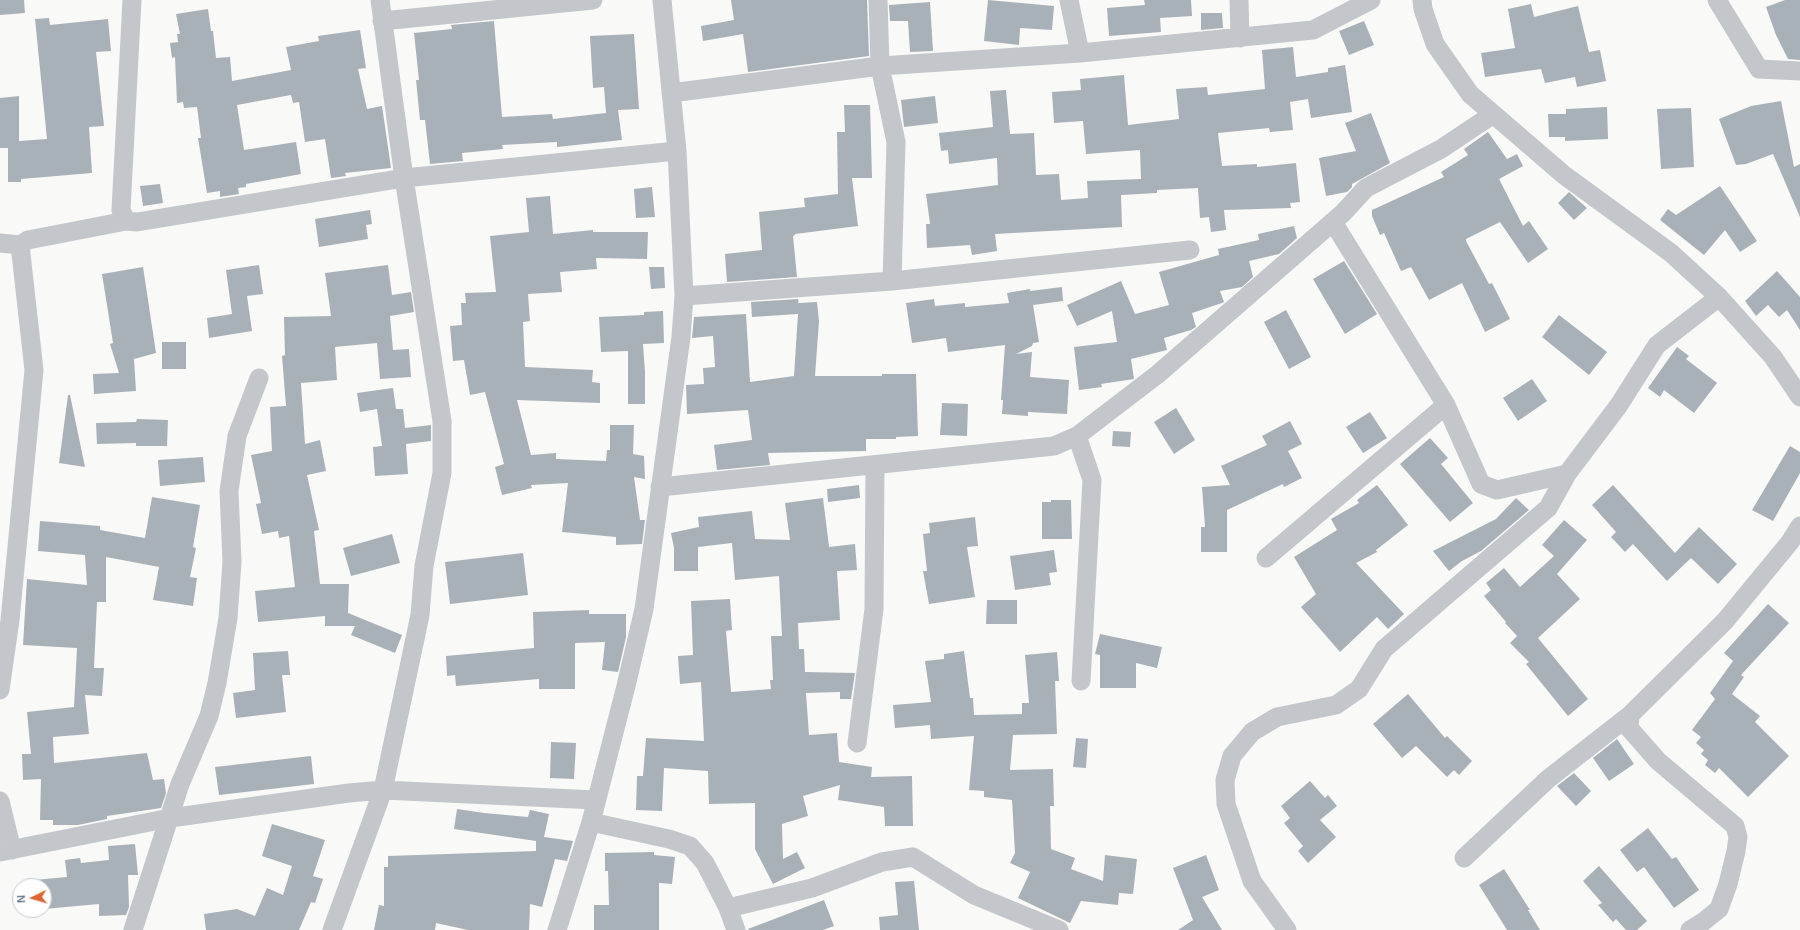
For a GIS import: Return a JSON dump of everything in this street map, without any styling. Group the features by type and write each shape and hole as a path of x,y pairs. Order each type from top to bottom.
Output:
{"street":[{"path":"126,222 121,210 132,0"},
{"path":"332,930 383,790 420,616 424,566 442,473 442,421 404,178 380,0"},
{"path":"382,21 593,0"},
{"path":"557,930 591,822 644,609 681,337 684,296 677,151 662,0"},
{"path":"878,0 880,66 896,142 892,281"},
{"path":"1069,0 1080,53"},
{"path":"1238,0 1240,38"},
{"path":"671,93 880,66 1080,53 1313,30 1371,0"},
{"path":"1422,0 1423,9 1435,44 1470,94 1492,115 1564,175 1672,253 1719,297 1773,357 1800,397"},
{"path":"1717,0 1759,69 1800,71"},
{"path":"660,487 1054,446 1077,436 1158,374 1333,222 1366,188 1441,149 1492,115"},
{"path":"0,243 20,246 28,240 126,222 137,222 404,178 677,151"},
{"path":"1333,222 1446,405 1481,484 1497,490 1567,474"},
{"path":"0,690 10,620 34,370 20,246"},
{"path":"684,296 892,281 1190,250"},
{"path":"1287,930 1252,880 1226,804 1225,780 1232,756 1252,732 1276,717 1336,705 1359,689 1384,649 1548,508 1567,474 1619,404 1657,345 1719,297"},
{"path":"133,930 180,784 209,716 217,684 228,618 232,562 229,491 237,436 259,378"},
{"path":"1266,558 1446,405"},
{"path":"1077,436 1092,480 1080,681"},
{"path":"857,743 874,609 875,465"},
{"path":"1464,858 1548,779 1630,715 1725,621 1790,542 1800,526"},
{"path":"1630,715 1629,728 1658,761 1735,826 1738,837 1736,851 1728,884 1719,909 1690,930"},
{"path":"0,801 6,851 170,818 301,799 383,790 596,800"},
{"path":"591,822 669,839 690,846 705,863 728,908 736,930"},
{"path":"728,908 812,888 882,862 913,857 974,895 1059,930"}],"building":[{"path":"0,0 24,0 25,13 0,15"},
{"path":"731,0 867,0 869,56 748,72 743,34 703,41 701,26 734,20"},
{"path":"988,0 1054,6 1052,30 1020,28 1019,45 984,41"},
{"path":"1144,0 1191,0 1192,16 1160,18 1161,32 1109,36 1107,8 1145,5"},
{"path":"1785,0 1800,0 1800,60 1788,59 1776,35 1766,7"},
{"path":"930,2 933,51 910,52 908,21 890,21 889,5"},
{"path":"1531,4 1534,17 1578,6 1589,52 1600,50 1606,81 1577,87 1575,77 1545,83 1541,69 1485,77 1481,53 1515,48 1508,9"},
{"path":"208,9 211,31 213,31 216,58 230,57 232,81 291,70 286,47 319,41 318,36 360,30 366,68 358,69 367,109 382,106 391,168 345,173 346,176 331,178 325,139 305,142 299,102 293,103 291,95 237,105 244,150 296,142 301,174 246,184 246,187 238,188 239,194 220,197 220,191 207,193 198,138 201,138 197,107 184,108 183,102 177,103 175,57 172,58 170,43 178,42 177,34 180,34 176,14"},
{"path":"1201,13 1222,13 1223,28 1201,30"},
{"path":"49,18 50,25 108,19 111,51 96,52 104,126 89,127 92,173 21,179 21,182 8,182 8,148 0,148 0,98 19,96 19,141 47,139 35,19"},
{"path":"494,21 502,117 552,114 553,119 606,113 604,87 593,88 590,36 634,34 639,109 618,110 622,140 557,147 557,142 502,145 503,149 462,153 463,161 430,164 425,120 420,120 416,80 419,80 414,33 452,29 451,25"},
{"path":"1364,21 1374,45 1349,55 1339,31"},
{"path":"1293,47 1296,77 1328,72 1328,68 1345,65 1352,112 1311,118 1308,99 1290,102 1293,130 1270,132 1269,128 1218,133 1222,166 1257,164 1257,167 1296,163 1300,202 1290,203 1291,208 1224,210 1226,230 1211,232 1209,217 1200,218 1198,188 1157,190 1157,193 1121,195 1122,227 995,234 997,251 972,255 970,245 927,248 926,224 930,224 926,194 998,185 997,158 949,164 948,150 941,151 939,133 993,127 990,91 1006,90 1010,134 1034,133 1036,175 1059,174 1061,200 1088,198 1087,181 1141,179 1140,150 1086,154 1083,121 1054,123 1052,92 1081,90 1080,79 1124,75 1128,125 1179,119 1176,89 1207,87 1208,95 1265,89 1262,50"},
{"path":"935,96 938,123 904,127 901,100"},
{"path":"1781,101 1794,167 1800,164 1800,217 1773,154 1746,164 1736,165 1719,119 1751,106"},
{"path":"844,105 870,105 872,178 852,178 858,226 795,234 793,236 797,277 727,282 725,254 762,250 759,212 805,207 804,198 838,194 837,132 845,132"},
{"path":"1607,107 1608,139 1565,141 1565,137 1549,137 1548,114 1566,114 1566,109"},
{"path":"1691,108 1694,167 1661,169 1657,109"},
{"path":"1371,113 1390,163 1352,184 1352,187 1347,192 1326,196 1319,158 1356,151 1345,123"},
{"path":"1488,132 1507,159 1517,154 1523,166 1499,179 1523,226 1529,221 1548,249 1528,263 1500,222 1466,239 1489,284 1492,283 1510,319 1485,332 1462,283 1429,300 1411,267 1401,271 1384,233 1380,235 1372,216 1372,210 1444,177 1441,172 1468,155 1464,149"},
{"path":"160,184 163,203 143,206 140,186"},
{"path":"1720,186 1757,241 1740,252 1725,230 1704,255 1660,220 1668,209 1676,215"},
{"path":"652,187 655,217 636,218 634,189"},
{"path":"1569,192 1587,208 1574,220 1558,203"},
{"path":"550,196 553,234 593,230 593,232 648,232 647,259 596,258 597,269 560,272 562,292 528,294 530,321 523,322 525,367 593,370 592,382 600,383 600,403 517,400 531,455 556,453 556,459 606,461 607,450 610,450 610,425 634,425 633,454 644,456 645,479 634,477 640,520 645,520 642,544 616,545 616,537 562,532 568,483 531,485 532,488 502,495 495,467 504,464 485,392 470,395 464,360 453,361 450,326 462,325 461,303 466,303 465,293 496,292 490,236 529,232 526,198"},
{"path":"370,210 372,224 366,225 368,239 319,247 315,219"},
{"path":"1294,226 1297,238 1279,254 1249,261 1253,277 1242,287 1220,291 1224,302 1192,313 1196,327 1191,330 1164,338 1167,350 1131,359 1134,379 1101,384 1102,387 1079,390 1074,347 1117,342 1112,311 1077,326 1067,305 1121,281 1135,314 1169,305 1159,272 1219,255 1218,249 1259,240 1258,234"},
{"path":"1344,261 1377,314 1345,334 1313,279"},
{"path":"259,265 263,294 247,296 252,331 209,338 207,318 232,314 226,270"},
{"path":"388,265 392,295 411,292 414,312 390,316 393,350 409,349 411,377 380,379 377,343 335,347 337,380 301,383 305,444 320,440 326,471 307,475 319,530 314,531 320,584 349,584 348,613 402,635 395,653 351,635 355,626 325,626 325,616 258,622 255,591 295,587 289,536 279,538 278,531 262,534 256,504 261,503 251,455 272,451 270,407 286,406 282,356 285,355 284,317 331,316 325,273"},
{"path":"143,267 156,353 134,359 136,391 94,394 93,374 119,373 110,344 113,343 102,274"},
{"path":"649,267 664,267 665,288 651,289"},
{"path":"1777,271 1800,297 1800,330 1787,310 1779,317 1768,305 1756,316 1745,301"},
{"path":"1062,287 1063,301 1033,305 1039,342 1033,343 1032,346 1016,354 1032,352 1030,377 1069,380 1067,414 1028,412 1028,416 1002,414 1003,400 1001,400 1005,345 948,352 946,338 912,343 906,303 934,299 935,306 965,303 965,307 1009,303 1007,293 1030,289 1030,291"},
{"path":"798,299 799,305 799,303 817,302 819,321 815,376 882,376 882,374 916,374 918,436 896,437 896,439 866,439 866,451 768,453 770,465 717,470 714,445 752,440 748,410 687,414 686,385 704,384 703,368 715,367 713,336 692,338 694,317 746,314 750,382 794,376 798,314 752,317 751,302"},
{"path":"1286,310 1311,357 1289,369 1264,322"},
{"path":"663,311 664,343 643,344 645,404 628,404 628,351 601,352 599,317 644,315 644,312"},
{"path":"1559,315 1607,352 1589,375 1542,337"},
{"path":"162,342 186,342 186,369 162,369"},
{"path":"1677,347 1689,356 1686,359 1717,383 1694,413 1664,390 1660,397 1648,388"},
{"path":"1532,379 1547,401 1518,421 1503,398"},
{"path":"393,388 396,409 403,409 405,428 431,425 431,441 406,444 408,474 375,476 373,447 382,446 377,409 360,412 357,393"},
{"path":"68,395 70,395 85,467 59,463"},
{"path":"942,403 968,404 967,436 940,435"},
{"path":"1176,408 1195,440 1174,454 1154,422"},
{"path":"1370,412 1387,438 1363,453 1346,427"},
{"path":"137,419 168,420 167,446 136,446 136,443 97,444 96,423 136,422"},
{"path":"1290,421 1302,444 1288,451 1302,478 1284,487 1283,484 1227,510 1227,552 1201,552 1201,527 1205,527 1202,487 1230,485 1221,466 1267,445 1262,436"},
{"path":"1113,431 1131,432 1130,447 1112,446"},
{"path":"1430,438 1448,458 1441,464 1473,503 1450,522 1400,464"},
{"path":"1790,446 1800,452 1800,473 1773,521 1752,510"},
{"path":"203,457 205,482 160,486 158,460"},
{"path":"859,485 860,498 828,502 827,489"},
{"path":"1377,485 1408,525 1376,550 1377,552 1356,563 1404,614 1388,629 1377,617 1340,652 1301,607 1316,594 1294,557 1337,530 1331,519 1359,503 1357,500"},
{"path":"1613,485 1675,553 1699,527 1737,564 1718,584 1691,558 1667,581 1633,544 1625,552 1611,537 1616,532 1592,505"},
{"path":"152,497 200,505 193,547 196,548 190,577 197,578 193,606 153,600 159,567 106,557 106,602 97,602 94,668 104,668 102,696 85,695 89,734 53,737 54,763 147,753 153,780 164,779 166,793 161,808 107,816 107,819 78,825 53,825 53,820 40,820 41,779 23,780 22,754 31,754 27,712 74,707 77,648 23,645 27,579 87,585 85,555 38,551 40,521 100,526 100,530 145,538"},
{"path":"823,498 829,547 855,544 857,570 837,571 840,620 798,623 799,649 804,649 805,672 855,673 851,699 840,699 840,692 806,693 809,735 837,733 839,762 872,767 871,777 912,776 913,826 885,826 884,807 838,800 840,785 803,796 808,816 782,824 783,859 797,852 805,868 773,884 755,849 755,803 709,804 708,771 664,768 662,811 636,810 637,776 643,776 646,738 704,741 701,682 680,684 678,656 693,655 691,601 730,599 732,630 726,631 731,692 771,689 770,680 773,680 771,636 782,636 779,576 735,580 732,543 698,547 698,571 674,571 674,548 671,533 699,527 698,517 752,511 755,539 790,540 785,503"},
{"path":"1516,498 1529,510 1481,551 1462,561 1449,571 1433,551 1496,519"},
{"path":"1051,500 1071,500 1072,539 1042,539 1042,502 1051,502"},
{"path":"975,517 978,546 967,547 975,597 929,604 923,571 927,571 923,534 930,533 929,523"},
{"path":"1564,520 1587,540 1557,574 1580,599 1538,638 1588,699 1568,716 1526,664 1529,662 1510,643 1517,636 1484,596 1491,590 1486,583 1504,568 1520,587 1554,556 1542,545"},
{"path":"392,534 400,563 351,576 343,548"},
{"path":"1054,550 1057,572 1049,573 1051,585 1015,590 1010,556"},
{"path":"523,553 528,595 450,604 445,562"},
{"path":"987,600 1017,600 1017,624 986,624"},
{"path":"1768,604 1789,623 1741,675 1744,677 1732,694 1760,716 1755,722 1789,756 1748,797 1719,768 1715,773 1705,765 1708,760 1701,754 1704,750 1696,743 1701,737 1692,730 1715,699 1710,693 1733,661 1724,653"},
{"path":"589,610 589,614 626,614 626,637 618,672 602,670 605,642 575,643 575,689 539,689 539,679 456,686 455,675 447,676 446,656 534,648 533,612"},
{"path":"1100,634 1162,647 1157,668 1136,663 1136,688 1100,688 1100,655 1095,654"},
{"path":"288,651 290,675 282,675 286,712 236,718 233,693 255,690 253,653"},
{"path":"964,651 970,698 973,698 974,715 1022,714 1022,703 1029,703 1025,655 1057,652 1059,681 1055,681 1057,734 1013,735 1010,770 1053,769 1054,806 1050,806 1051,849 1075,858 1071,869 1103,881 1105,855 1137,859 1133,894 1119,893 1118,905 1081,901 1070,923 1018,898 1030,872 1010,863 1015,853 1012,800 984,797 984,791 969,790 974,736 931,739 930,725 895,728 893,705 931,702 925,661 944,659 944,654"},
{"path":"1408,694 1445,738 1447,736 1472,761 1459,775 1454,770 1447,777 1416,746 1402,758 1373,724"},
{"path":"1076,738 1088,739 1086,768 1073,767"},
{"path":"1617,739 1634,764 1609,781 1593,758"},
{"path":"551,742 576,743 574,779 550,778"},
{"path":"311,756 314,784 219,795 215,767"},
{"path":"1574,773 1591,791 1576,806 1557,786"},
{"path":"1310,781 1325,798 1328,795 1337,806 1320,820 1336,837 1308,863 1298,851 1303,846 1284,823 1290,818 1281,806"},
{"path":"457,809 528,817 530,810 549,814 544,837 573,841 567,861 555,859 542,907 530,904 529,930 468,930 436,923 435,930 374,930 379,905 384,906 384,867 388,867 388,856 536,851 536,841 454,829"},
{"path":"272,824 325,840 313,876 323,879 315,903 311,902 299,930 206,930 204,914 237,909 255,916 267,888 283,895 292,866 262,856"},
{"path":"1648,828 1672,859 1676,857 1699,890 1674,908 1644,867 1637,872 1620,850"},
{"path":"135,844 138,875 128,875 129,907 126,915 99,916 99,904 52,908 52,878 67,877 65,860 80,858 81,863 109,860 108,846"},
{"path":"654,852 654,855 675,857 672,884 659,883 659,930 594,930 594,905 609,905 608,871 605,871 605,853"},
{"path":"1206,855 1219,890 1202,897 1222,930 1178,930 1193,920 1173,868"},
{"path":"1599,866 1647,921 1637,930 1626,930 1616,919 1613,922 1598,905 1602,903 1583,881"},
{"path":"1504,869 1530,910 1528,910 1540,930 1507,930 1479,885"},
{"path":"914,881 919,930 880,930 879,917 898,915 895,882"},
{"path":"824,900 834,926 823,930 748,929"}]}
